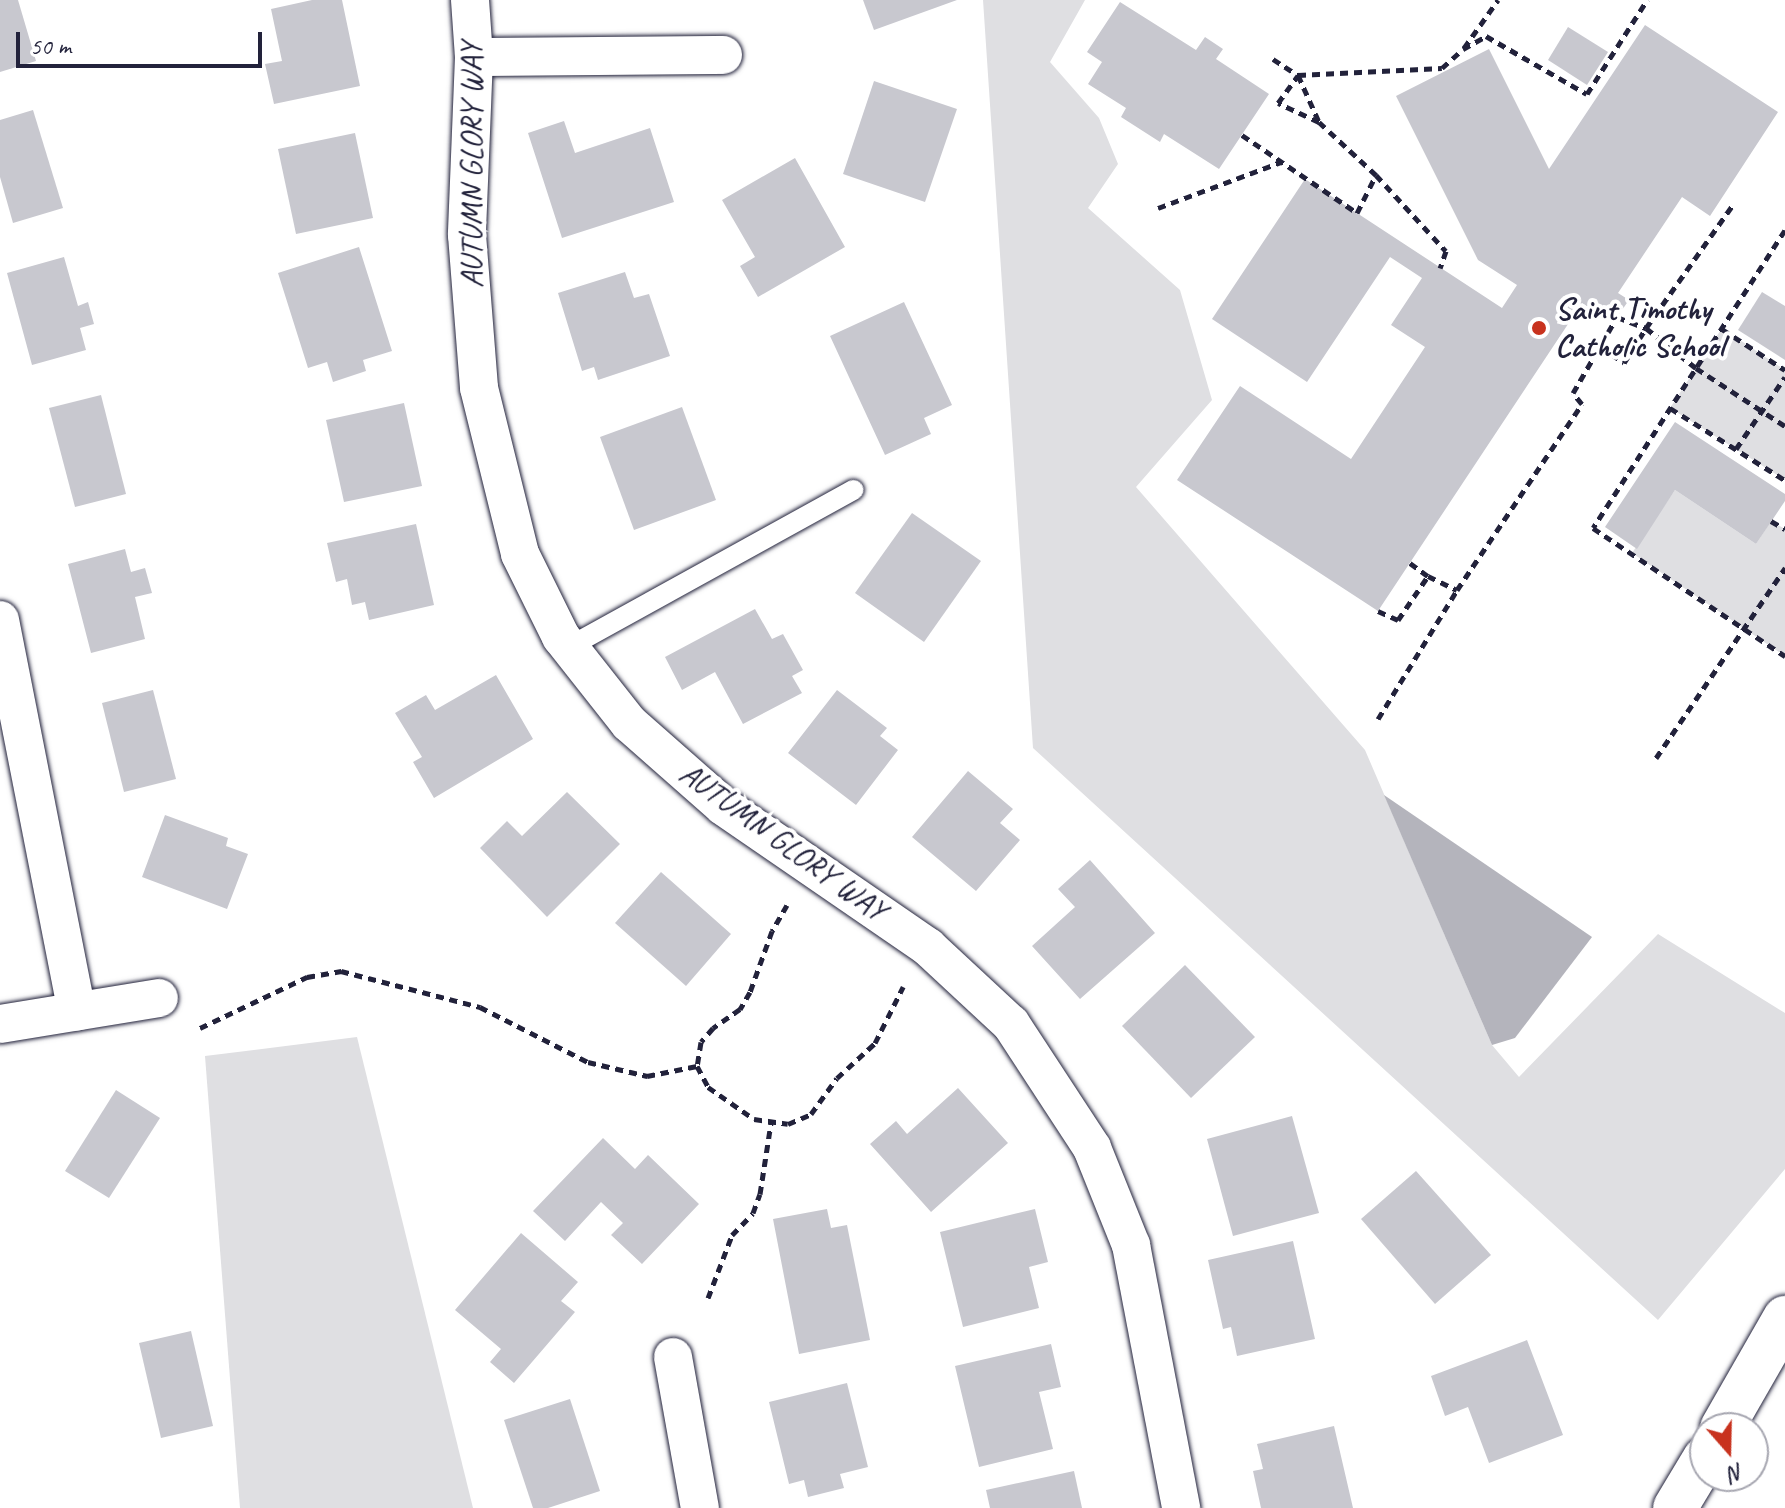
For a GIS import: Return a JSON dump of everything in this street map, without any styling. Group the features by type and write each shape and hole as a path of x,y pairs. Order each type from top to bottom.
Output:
{"main road":[{"path":"1731,1412 1785,1318"},
{"path":"1675,1508 1689,1485"}],"street":[{"name":"AUTUMN GLORY WAY","path":"470,0 474,57 467,235 479,388 520,554 569,647 629,723 723,806 928,947 1011,1024 1092,1148 1131,1245 1181,1508"},
{"path":"474,57 723,55"},
{"path":"0,620 77,1012"},
{"path":"0,1024 159,998"},
{"path":"673,1357 700,1508"}],"lane":[{"path":"569,647 853,490"}],"path":[{"path":"1298,75 1442,68 1463,49 1498,0"},
{"path":"1463,49 1486,36 1587,94 1647,0"},
{"path":"1273,59 1298,75 1319,122"},
{"path":"1298,75 1278,103 1319,122 1376,175 1446,251 1440,268"},
{"path":"1242,135 1357,213 1376,175"},
{"path":"1158,208 1282,162"},
{"path":"1600,346 1624,363 1732,206"},
{"path":"1785,230 1593,528 1785,656"},
{"path":"1378,719 1457,590 1582,404 1573,393 1617,317 1646,328 1696,368 1785,426"},
{"path":"1722,328 1785,370"},
{"path":"1735,449 1785,377"},
{"path":"1670,408 1785,480"},
{"path":"1771,521 1785,529"},
{"path":"1410,563 1457,590"},
{"path":"1656,758 1722,656 1746,630 1785,568"},
{"path":"1378,611 1398,620 1428,576"},
{"path":"787,905 772,931 750,992 740,1009 713,1028 701,1042 697,1066 708,1087 754,1119 788,1124 811,1114 837,1078 875,1043 903,987"},
{"path":"200,1028 307,977 341,971 480,1007 588,1062 647,1076 697,1066"},
{"path":"708,1298 732,1235 753,1213 760,1194 771,1123"}],"shaded area":[{"path":"983,0 1085,0 1050,62 1099,118 1118,164 1088,208 1180,290 1212,400 1136,487 1365,750 1492,1045 1519,1077 1658,934 1785,1013 1785,1169 1658,1320 1033,748"},
{"path":"1722,328 1785,370 1785,480 1670,408"},
{"path":"1675,490 1756,544 1771,521 1785,529 1785,656 1632,553"},
{"path":"1384,795 1592,937 1515,1038 1492,1045"},
{"path":"357,1037 473,1508 240,1508 205,1056"}],"building":[{"path":"0,0 18,0 36,61 0,72"},
{"path":"312,0 342,0 360,86 274,104 265,64 282,61 271,9"},
{"path":"863,0 957,0 874,30"},
{"path":"1120,2 1196,50 1205,37 1223,49 1216,59 1269,94 1219,169 1164,134 1160,142 1121,117 1126,108 1088,84 1102,62 1087,52"},
{"name":"Saint Timothy Catholic School","path":"1645,25 1778,112 1710,216 1682,197 1618,293 1629,300 1613,323 1582,303 1378,611 1177,480 1240,386 1351,459 1425,347 1391,325 1422,278 1390,257 1307,382 1212,319 1305,179 1502,308 1517,285 1478,260 1396,96 1489,49 1549,169"},
{"path":"1568,27 1608,52 1587,85 1548,60"},
{"path":"874,81 957,109 925,202 843,174"},
{"path":"33,110 63,208 13,223 0,177 0,120"},
{"path":"564,121 575,153 650,128 674,202 562,238 528,133"},
{"path":"355,133 373,218 296,234 278,149"},
{"path":"795,158 845,247 758,297 740,266 755,257 722,200"},
{"path":"359,247 392,351 363,360 366,371 333,382 327,362 308,368 278,273"},
{"path":"64,257 78,306 88,302 94,324 80,328 86,350 32,365 7,273"},
{"path":"625,272 634,298 649,294 670,356 598,380 594,367 582,371 558,293"},
{"path":"1762,292 1785,306 1785,360 1738,330"},
{"path":"904,302 952,405 924,418 931,434 885,455 830,336"},
{"path":"101,395 126,494 75,507 49,408"},
{"path":"404,403 422,486 344,502 326,420"},
{"path":"682,407 716,500 634,530 600,437"},
{"path":"1675,422 1785,494 1785,501 1756,544 1675,490 1637,549 1605,527"},
{"path":"912,513 981,561 924,642 855,593"},
{"path":"416,524 434,605 369,620 365,602 352,605 347,579 336,582 327,543"},
{"path":"125,549 131,572 145,568 152,593 135,597 145,639 91,653 68,564"},
{"path":"755,609 772,639 783,634 803,670 792,676 802,693 743,724 715,672 682,690 665,657"},
{"path":"496,675 533,739 434,798 413,762 422,757 395,713 426,695 435,710"},
{"path":"153,690 176,779 124,792 102,703"},
{"path":"837,690 887,728 880,736 898,750 856,805 788,753"},
{"path":"968,771 1013,809 1000,823 1020,840 976,891 912,837"},
{"path":"567,792 620,844 547,917 480,848 507,821 522,836"},
{"path":"165,815 228,838 226,846 248,854 227,909 142,877"},
{"path":"1090,860 1155,933 1080,999 1032,946 1075,907 1058,889"},
{"path":"661,872 731,934 686,986 615,923"},
{"path":"1185,965 1255,1037 1191,1098 1122,1026"},
{"path":"958,1088 1008,1143 931,1212 870,1144 896,1121 907,1134"},
{"path":"116,1090 160,1118 109,1198 65,1171"},
{"path":"1292,1116 1319,1213 1233,1236 1207,1139"},
{"path":"603,1138 635,1169 648,1155 699,1204 642,1264 611,1235 623,1223 601,1202 565,1241 533,1211"},
{"path":"1416,1171 1491,1255 1435,1304 1361,1219"},
{"path":"827,1209 831,1228 847,1225 870,1340 799,1354 773,1219"},
{"path":"1035,1209 1048,1262 1029,1267 1039,1308 963,1327 940,1232"},
{"path":"521,1233 578,1282 561,1301 575,1312 514,1383 490,1362 501,1349 455,1310"},
{"path":"1293,1241 1315,1339 1237,1356 1231,1327 1223,1329 1208,1260"},
{"path":"191,1331 213,1426 161,1438 139,1343"},
{"path":"1527,1340 1563,1435 1489,1463 1468,1407 1445,1416 1431,1376"},
{"path":"1051,1344 1061,1387 1039,1392 1053,1449 979,1467 955,1366"},
{"path":"847,1383 868,1467 840,1474 844,1488 808,1497 804,1480 789,1484 769,1402"},
{"path":"570,1399 600,1491 548,1508 533,1508 504,1420"},
{"path":"1334,1426 1353,1508 1261,1508 1253,1471 1263,1469 1257,1444"},
{"path":"1074,1471 1082,1508 990,1508 986,1490"}],"place":[{"name":"Saint Timothy Catholic School","path":"1539,328"}]}
